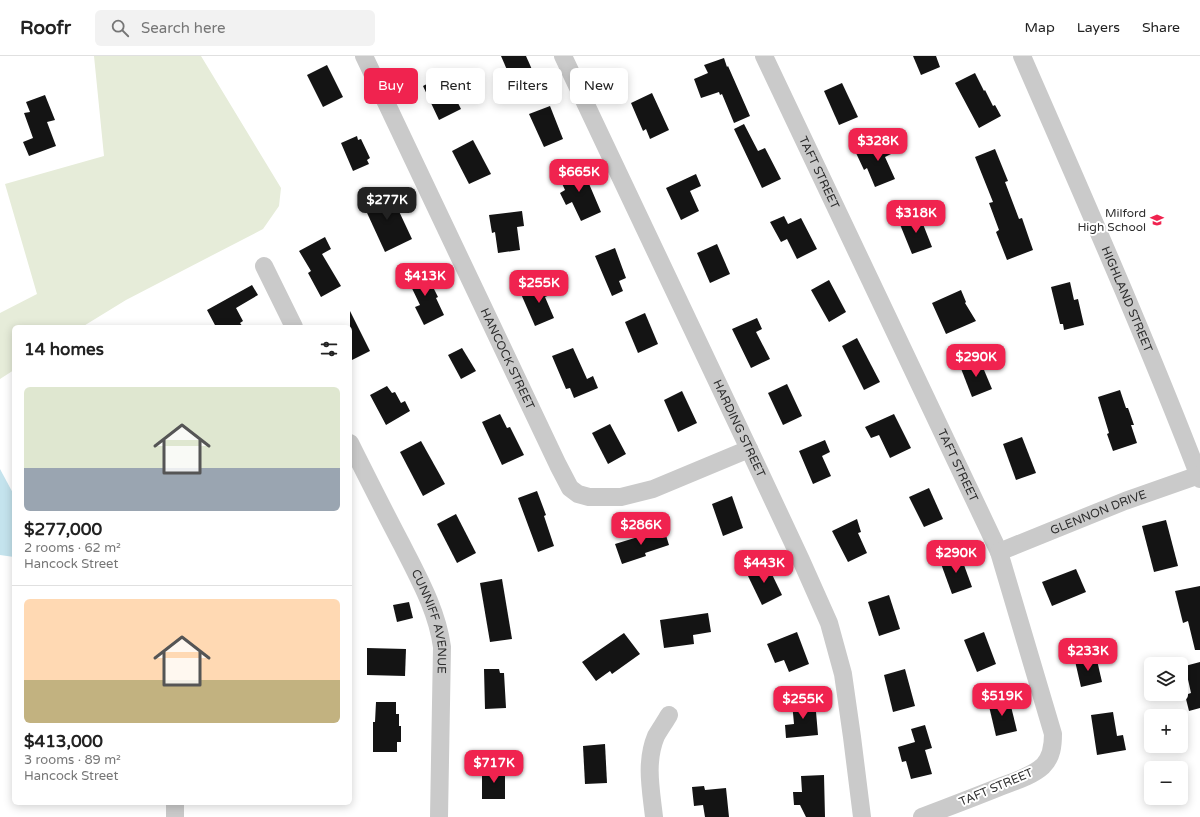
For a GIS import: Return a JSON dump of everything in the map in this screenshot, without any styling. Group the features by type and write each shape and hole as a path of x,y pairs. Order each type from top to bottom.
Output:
{"street":[{"name":"HANCOCK STREET","path":"364,56 570,488 578,494 589,497 621,497 653,489 749,449"},
{"name":"HARDING STREET","path":"563,56 804,566 829,623 843,674 862,817"},
{"name":"TAFT STREET","path":"764,56 999,552 1053,734 1053,747 1049,756 1044,765 1035,771 1005,785 922,817"},
{"name":"HIGHLAND STREET","path":"1022,56 1158,373 1199,477"},
{"path":"264,266 293,325"},
{"name":"CUNNIFF AVENUE","path":"352,447 422,584 434,612 440,636 442,647 439,817"},
{"name":"GLENNON DRIVE","path":"999,552 1125,501 1199,477"},
{"path":"654,817 649,776 651,757 656,738 669,715"},
{"path":"175,805 175,817"}],"green space":[{"path":"94,56 201,56 281,188 279,206 263,229 126,300 85,325 12,325 12,371 0,379 0,313 37,294 5,184 104,156"}],"water":[{"path":"0,469 12,491 12,557 0,555"}],"building":[{"path":"501,56 526,56 531,68 506,68"},
{"path":"913,56 936,56 940,67 921,75"},
{"path":"724,58 750,116 734,123 722,94 720,95 719,92 701,98 694,79 708,73 704,65"},
{"path":"327,65 343,97 323,107 307,75"},
{"path":"975,73 993,106 995,105 1001,116 979,128 955,83"},
{"path":"842,83 858,117 839,125 824,91"},
{"path":"426,84 426,92 423,86"},
{"path":"652,93 669,130 650,139 646,129 643,131 631,103"},
{"path":"45,95 55,120 47,122 56,146 29,156 23,142 33,138 24,113 30,112 26,102"},
{"path":"431,104 458,104 461,109 439,120"},
{"path":"550,106 563,139 544,147 529,114"},
{"path":"744,124 758,151 765,148 781,179 762,188 734,129"},
{"path":"357,136 358,140 361,139 370,158 367,160 369,164 353,171 341,143"},
{"path":"889,139 895,152 885,157 895,179 875,187 867,168 864,170 856,153"},
{"path":"473,140 491,174 469,184 452,151"},
{"path":"995,149 1008,181 1005,182 1019,219 1022,218 1033,250 1007,260 996,232 999,230 989,203 993,202 975,157"},
{"path":"577,163 585,180 587,179 601,212 581,221 572,202 566,205 560,193 565,190 558,175 563,173 562,171"},
{"path":"696,174 701,186 690,191 699,211 681,220 666,188"},
{"path":"389,190 412,239 385,252 362,202"},
{"path":"522,211 524,226 517,227 520,250 498,253 495,232 492,233 489,215"},
{"path":"919,214 932,247 912,254 899,222"},
{"path":"784,216 788,224 801,218 817,249 797,259 787,239 781,242 770,222"},
{"path":"325,237 331,249 322,254 341,286 321,297 308,273 311,271 299,251"},
{"path":"717,244 730,274 710,283 697,253"},
{"path":"615,248 626,278 619,281 623,291 612,296 595,256"},
{"path":"424,269 438,297 436,298 444,315 424,325 415,307 420,305 407,278"},
{"path":"829,280 846,312 829,322 811,290"},
{"path":"547,282 552,294 545,297 554,318 535,326 521,294"},
{"path":"1070,282 1074,300 1078,299 1084,325 1064,330 1063,324 1060,324 1051,287"},
{"path":"252,285 258,295 236,308 243,321 240,323 242,325 215,325 207,310"},
{"path":"961,290 966,302 965,303 976,321 946,334 932,303"},
{"path":"350,311 370,351 352,360 352,325 350,325"},
{"path":"645,313 658,344 638,353 625,322"},
{"path":"757,318 762,329 756,332 770,359 751,368 732,329"},
{"path":"857,338 880,382 864,390 842,346"},
{"path":"462,348 476,371 461,379 448,355"},
{"path":"573,348 587,379 593,376 598,388 574,398 570,388 566,389 552,356"},
{"path":"979,358 992,389 972,397 960,366"},
{"path":"787,384 802,416 783,425 768,393"},
{"path":"387,386 392,393 395,392 401,403 405,401 410,411 386,425 370,395"},
{"path":"1120,390 1134,425 1131,425 1137,443 1113,451 1107,434 1109,433 1098,397"},
{"path":"682,391 697,423 678,432 664,400"},
{"path":"500,414 507,428 510,427 524,455 502,465 482,422"},
{"path":"894,414 911,448 890,458 879,435 871,438 865,427"},
{"path":"610,424 626,454 608,464 592,433"},
{"path":"1022,437 1036,473 1016,480 1003,444"},
{"path":"825,440 830,452 822,456 831,476 813,484 799,451"},
{"path":"421,441 445,484 423,496 400,452"},
{"path":"929,488 943,519 924,527 909,497"},
{"path":"537,491 546,515 544,516 554,546 538,552 518,498"},
{"path":"732,496 743,528 723,536 712,504"},
{"path":"456,514 476,553 457,563 437,524"},
{"path":"857,519 861,532 858,533 867,553 848,562 832,531"},
{"path":"1166,520 1178,566 1154,572 1142,526"},
{"path":"664,529 669,545 645,553 646,556 622,564 615,544"},
{"path":"960,554 972,587 952,594 940,561"},
{"path":"767,564 782,595 762,605 747,574"},
{"path":"1076,569 1086,592 1052,606 1042,582"},
{"path":"502,579 512,639 490,642 480,583"},
{"path":"1200,586 1200,650 1195,650 1188,621 1183,623 1175,591"},
{"path":"889,595 900,629 879,636 868,602"},
{"path":"409,602 413,618 397,622 393,605"},
{"path":"708,613 711,632 693,635 694,644 664,648 660,620"},
{"path":"797,632 809,664 789,672 784,660 775,663 767,644"},
{"path":"984,632 996,664 977,672 964,640"},
{"path":"624,633 640,654 612,674 610,671 596,681 582,662"},
{"path":"367,648 406,649 405,676 367,675"},
{"path":"1096,656 1102,682 1081,687 1075,661"},
{"path":"1200,662 1200,708 1189,711 1186,701 1188,701 1188,694 1191,693 1188,680 1188,665"},
{"path":"484,669 499,669 500,673 504,673 506,708 485,709"},
{"path":"905,669 915,706 893,712 884,675"},
{"path":"1009,698 1017,731 996,736 988,702"},
{"path":"815,700 818,735 786,738 785,725 794,724 792,702"},
{"path":"376,702 396,702 396,714 399,714 399,726 401,726 401,742 397,742 397,752 373,752 373,722 375,722"},
{"path":"1113,712 1117,736 1123,735 1126,750 1097,755 1091,715"},
{"path":"925,725 932,748 925,750 932,774 911,779 906,761 902,762 898,747 915,742 911,729"},
{"path":"605,744 607,783 585,784 583,746"},
{"path":"482,770 505,770 505,799 482,799"},
{"path":"824,775 825,817 806,817 800,805 794,805 793,792 802,792 801,776"},
{"path":"704,786 705,790 726,788 729,817 705,817 703,805 694,806 692,787"}],"place":[{"name":"Milford High School","path":"1157,220"}]}
